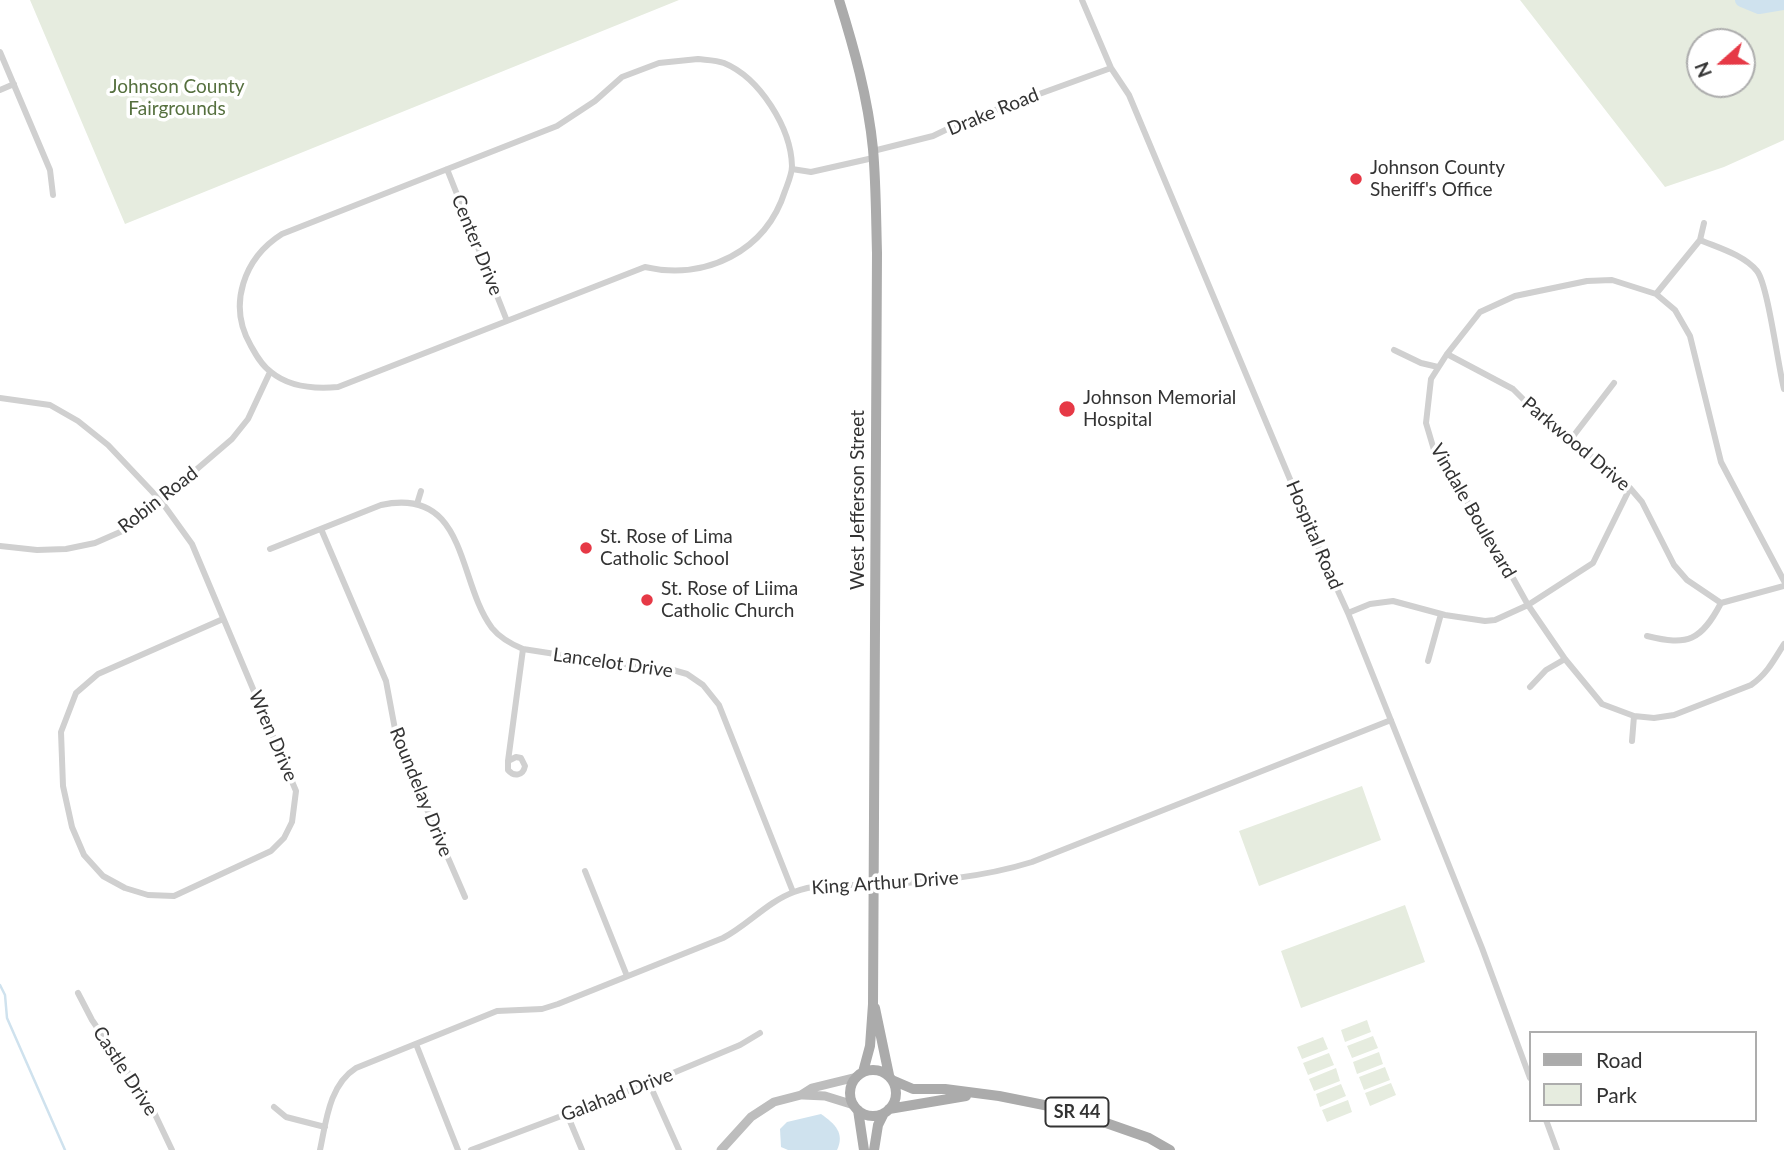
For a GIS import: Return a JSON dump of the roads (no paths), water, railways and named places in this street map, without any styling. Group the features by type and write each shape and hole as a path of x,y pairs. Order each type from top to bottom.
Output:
{"main road":[{"name":"West Jefferson Street","path":"839,0 864,92 873,155 877,253 873,1004 870,1046 860,1074"},
{"name":"West Jefferson Street","path":"873,1004 891,1077"},
{"path":"864,1150 850,1090 860,1074 878,1070 891,1077 896,1097 878,1125 874,1150"},
{"name":"SR 44","path":"891,1077 914,1089 945,1089 1030,1101 1069,1110 1149,1138 1170,1150"},
{"name":"SR 44","path":"887,1111 977,1095"},
{"path":"856,1107 871,1116 887,1111"}],"street":[{"name":"Hospital Road","path":"1082,0 1111,68 1129,95 1322,558 1348,613 1482,948 1528,1073"},
{"path":"0,52 50,170 52,195"},
{"path":"698,59 724,63 747,79 769,101 783,128 792,169 779,209 768,228 725,261 678,272 645,267 338,387 297,384 270,372 247,338 241,322 239,305 248,271 268,243 282,234 556,126 595,101 613,83 639,69 659,63 698,59"},
{"name":"Drake Road","path":"792,169 811,173 873,155 933,136 962,122 1111,68"},
{"path":"0,90 13,84"},
{"name":"Center Drive","path":"447,169 507,321"},
{"path":"1647,636 1674,642 1698,635 1714,617 1721,603 1784,584 1721,463 1690,336 1675,310 1656,294 1700,240 1704,223"},
{"path":"1700,240 1744,260 1759,273 1784,389"},
{"name":"Vindale Boulevard","path":"1634,716 1602,704 1565,659 1528,605 1489,535 1434,450 1426,423 1431,379 1480,312 1515,296 1576,283 1612,280 1656,294"},
{"path":"1394,350 1421,363 1438,367"},
{"name":"Parkwood Drive","path":"1447,354 1513,389 1553,429 1571,439 1630,488 1642,502 1674,565 1687,580 1721,603"},
{"name":"Robin Road","path":"0,546 57,550 95,543 127,529 232,439 248,419 270,372"},
{"path":"1571,439 1614,383"},
{"name":"Wren Drive","path":"0,398 50,405 78,421 108,445 161,501 192,544 296,791 292,822 284,838 271,851 174,895 148,895 125,888 103,876 85,855 72,827 63,786 61,732 76,692 98,674 223,619"},
{"path":"1348,613 1383,600 1441,614 1495,620 1528,605 1592,564 1630,488"},
{"path":"270,549 381,505 398,501 417,504 421,491"},
{"name":"Lancelot Drive","path":"417,504 435,513 456,539 485,617 501,638 523,649 666,668 687,674 712,694 719,705 793,892"},
{"name":"Roundelay Drive","path":"321,529 386,681 397,740 465,897"},
{"path":"1428,661 1441,614"},
{"path":"1632,741 1634,716 1654,718 1674,715 1751,685 1770,668 1784,644"},
{"path":"508,761 523,649"},
{"path":"1530,687 1546,670 1565,659"},
{"name":"King Arthur Drive","path":"320,1150 334,1094 348,1074 498,1011 542,1009 723,938 745,926 772,903 793,892 825,886 874,885 1003,871 1032,862 1391,720"},
{"path":"585,871 627,976"},
{"name":"Castle Drive","path":"78,993 92,1020 152,1108 172,1150"},
{"name":"Galahad Drive","path":"471,1150 649,1083 740,1045 760,1033"},
{"path":"416,1044 458,1150"},
{"path":"721,1150 742,1126 774,1102 860,1074"},
{"path":"649,1083 679,1150"},
{"path":"801,1094 824,1096 856,1107"},
{"path":"274,1107 286,1117 325,1127"},
{"path":"567,1114 582,1150"},
{"path":"1547,1122 1557,1150"}],"water":[{"path":"821,1114 837,1129 840,1139 837,1150 788,1150 781,1147 780,1129 787,1122"}],"waterway":[{"path":"1742,0 1759,7 1784,3"},
{"path":"0,985 5,995 7,1018 65,1150"}],"place":[{"name":"Johnson County Sheriff's Office","path":"1356,179"},
{"name":"Johnson Memorial Hospital","path":"1067,409"},
{"name":"St. Rose of Lima Catholic School","path":"586,548"},
{"name":"St. Rose of Liima Catholic Church","path":"647,600"}],"park label":[{"name":"Johnson County Fairgrounds","path":"177,98"}]}
